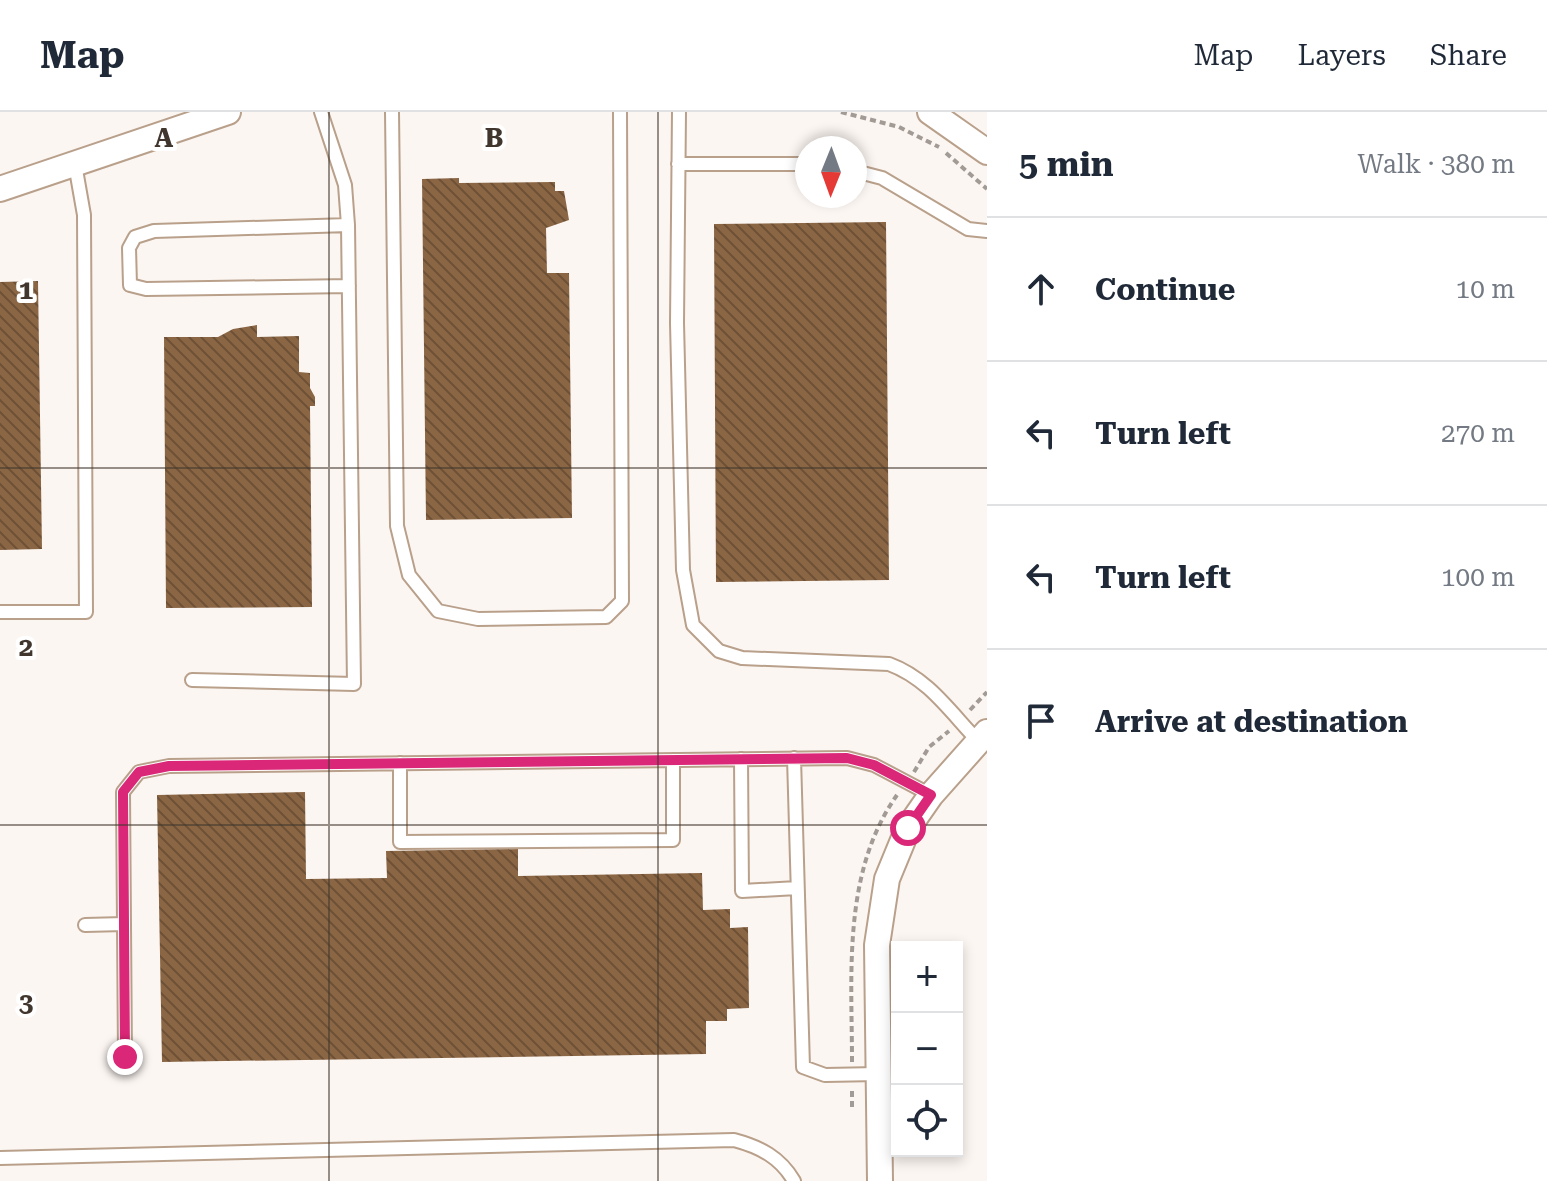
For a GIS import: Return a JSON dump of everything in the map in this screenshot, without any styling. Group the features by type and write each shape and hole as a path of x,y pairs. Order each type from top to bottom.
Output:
{"street":[{"path":"0,189 75,164 195,117 228,112"},
{"path":"930,112 987,152"},
{"path":"880,1181 877,945 887,879 908,828 931,795 984,741"}],"lane":[{"path":"192,680 354,684 348,225 345,185 321,112"},
{"path":"392,112 397,526 409,575 438,611 478,619 606,617 622,601 620,112"},
{"path":"679,112 683,570 693,625 719,651 742,658 889,664 909,671 984,741"},
{"path":"0,612 86,612 84,215 75,164"},
{"path":"678,164 795,164"},
{"path":"867,174 882,178 968,229 987,231"},
{"path":"348,225 154,231 135,237 129,248 130,285 146,289 349,286"},
{"path":"794,758 803,1067 825,1075 878,1074"},
{"path":"125,1057 123,792 139,772 169,766 847,758 874,765 931,795"},
{"path":"741,759 742,891 797,888"},
{"path":"400,763 400,842 673,840 673,760"},
{"path":"85,925 124,924"},
{"path":"0,1158 734,1140 758,1147 775,1157 794,1181"}],"path":[{"path":"841,112 877,119 920,137 956,160 987,189"}],"building":[{"path":"459,178 459,183 555,182 555,191 564,191 569,220 546,228 547,273 569,273 572,518 426,520 422,179"},
{"path":"886,222 889,580 716,582 714,224"},
{"path":"38,281 42,549 0,550 0,282"},
{"path":"257,325 257,337 299,336 299,372 310,373 310,388 315,397 315,406 310,406 312,607 166,608 164,337 218,337 233,329"},
{"path":"305,792 306,879 387,878 386,851 518,849 518,876 702,873 703,910 730,909 730,928 748,927 749,1008 727,1009 727,1021 706,1021 706,1054 162,1062 157,795"}],"route":[{"path":"125,1057 123,792 139,772 169,766 847,758 874,765 931,795 908,828"}]}
